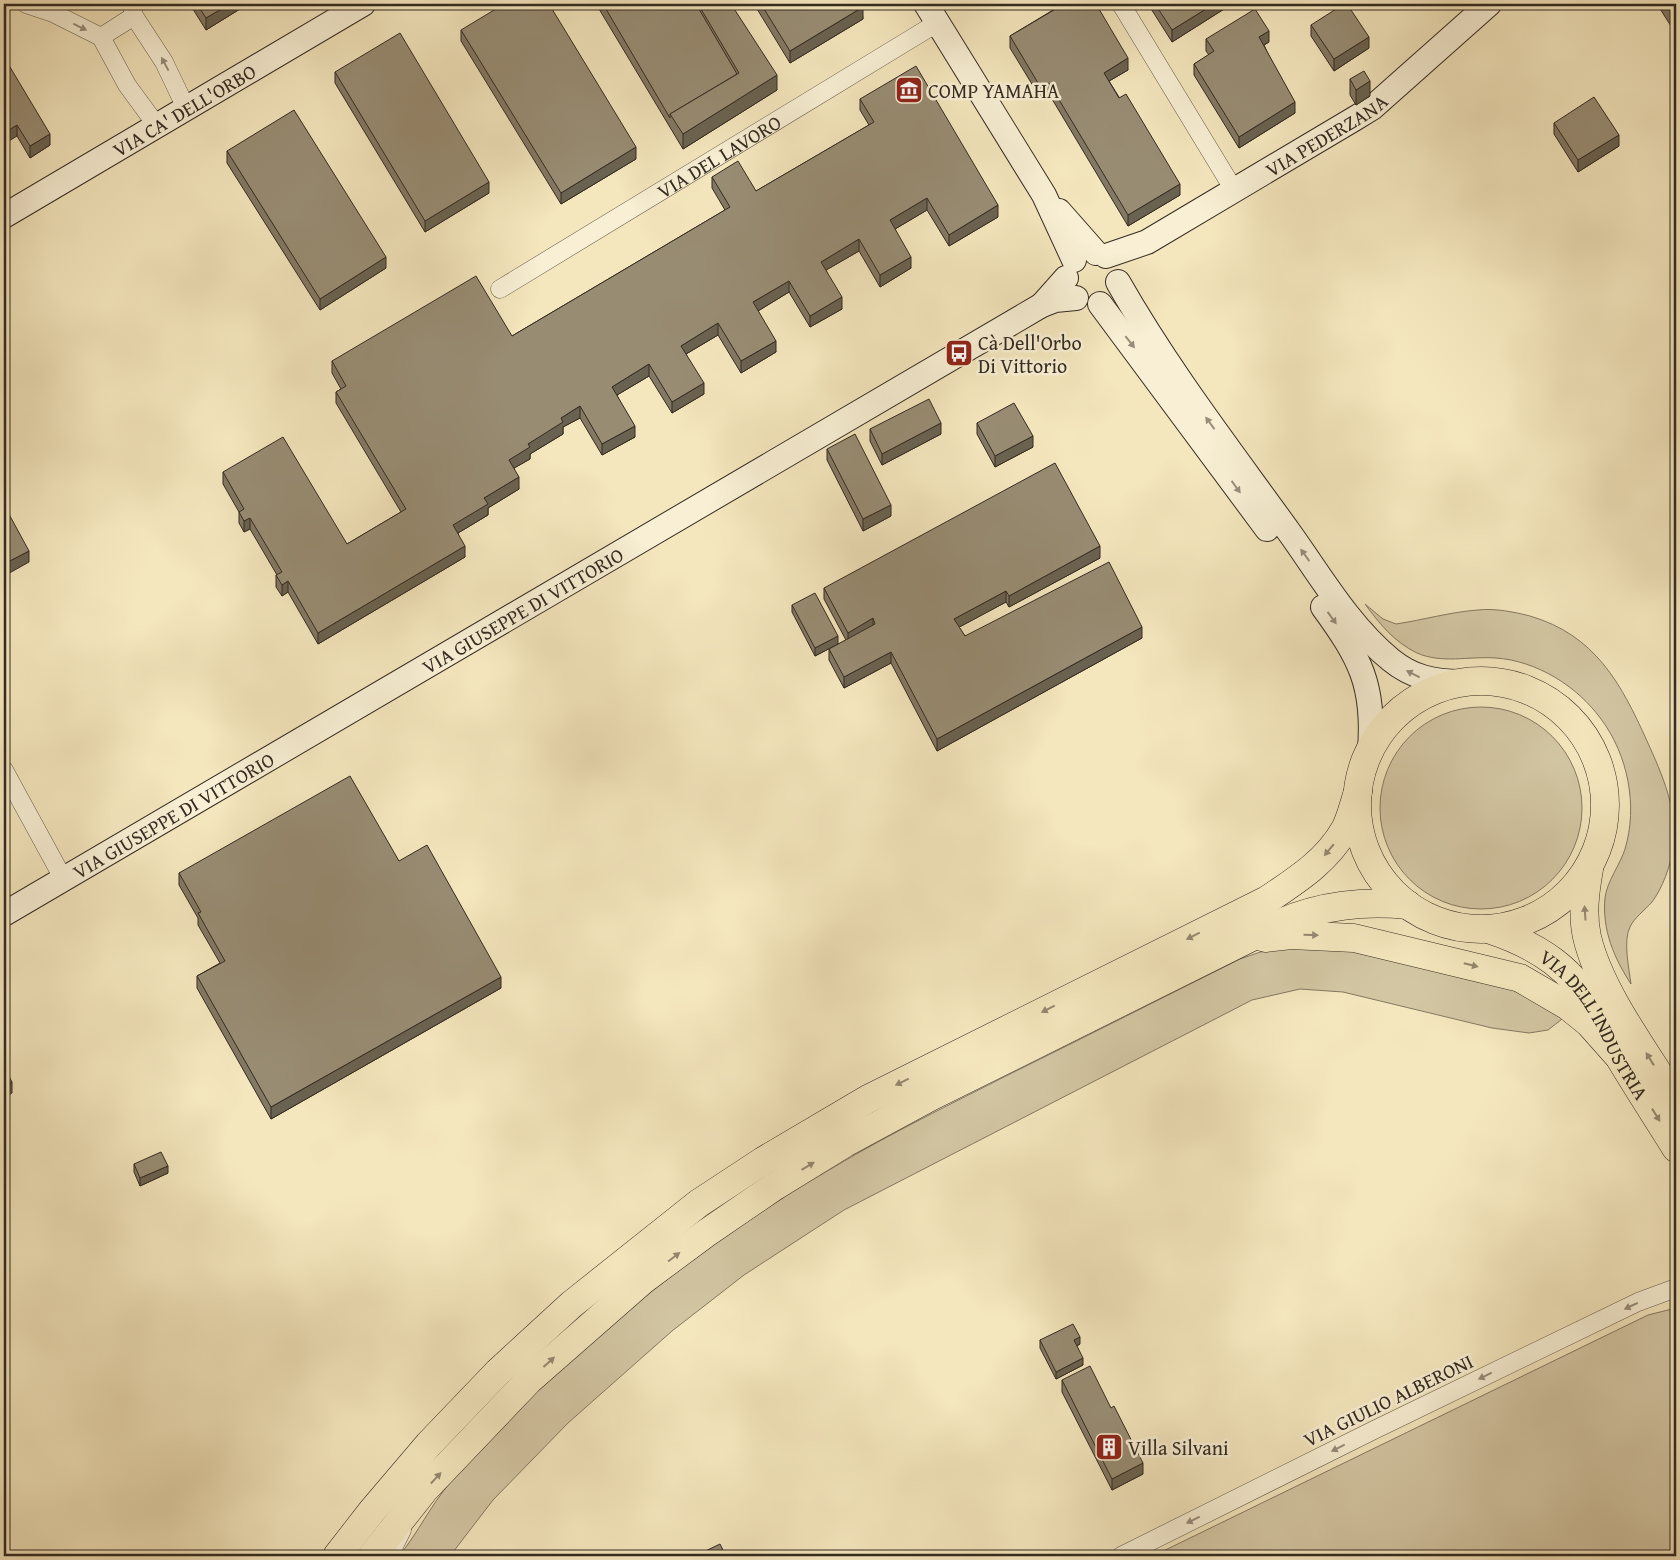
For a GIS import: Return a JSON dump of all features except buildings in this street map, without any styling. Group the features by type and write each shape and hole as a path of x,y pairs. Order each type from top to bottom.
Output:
{"main road":[{"path":"337,1556 372,1511 429,1444 498,1372 572,1304 699,1203 763,1161 868,1098 1267,900 1304,875 1329,852 1346,828 1358,792 1364,763 1370,750 1386,725 1407,705 1432,691 1461,682 1492,681 1522,688 1550,701 1574,722 1592,747 1602,776 1606,807 1601,838 1590,867 1571,892 1546,911 1518,924 1487,929 1459,927 1432,919 1408,905 1389,887 1374,866 1363,843 1358,818 1358,792"},
{"name":"VIA DELL'INDUSTRIA","path":"1590,867 1584,897 1585,918 1587,936 1597,969 1612,997 1676,1100"},
{"path":"372,1556 412,1507 480,1430 529,1380 643,1280 775,1186 845,1144 932,1096 1303,913 1326,907 1384,903 1408,905"},
{"name":"VIA DELL'INDUSTRIA","path":"1487,929 1528,944 1550,956 1566,970 1601,1018 1621,1059 1676,1148"},
{"path":"1245,940 1291,935 1354,938 1520,978 1568,1006 1589,1023 1621,1059"}],"street":[{"path":"26,4 53,13 102,37 127,85 157,126"},
{"name":"VIA CA' DELL'ORBO","path":"4,216 363,4"},
{"path":"1121,4 1234,190"},
{"name":"VIA PEDERZANA","path":"1100,304 1112,296 1109,266 1146,242 1372,108 1489,4"},
{"path":"102,37 133,10 164,62 186,108"},
{"name":"VIA DEL LAVORO","path":"500,289 932,13 1044,195 1109,266 1163,357 1351,618 1391,660 1406,670 1420,678 1436,682 1461,682"},
{"name":"VIA DEL LAVORO","path":"1044,195 1072,279"},
{"path":"1109,266 1088,253 1072,279 1091,304 1100,304 1134,348 1355,652 1367,682 1372,723 1370,750"},
{"name":"VIA GIUSEPPE DI VITTORIO","path":"4,914 1042,304 1055,300 1072,279"},
{"path":"4,770 64,880"},
{"name":"VIA GIULIO ALBERONI","path":"1121,1556 1638,1302 1676,1288"},
{"path":"389,1556 412,1507"}],"shaded area":[{"path":"1365,604 1383,619 1396,624 1457,612 1484,610 1504,611 1530,616 1553,624 1572,635 1589,649 1616,681 1637,720 1658,767 1668,794 1674,821 1673,849 1666,877 1652,902 1634,920 1628,933 1627,955 1631,984 1619,964 1610,943 1605,921 1606,892 1623,855 1629,833 1631,816 1630,798 1628,781 1618,748 1601,719 1568,686 1555,677 1526,664 1496,658 1436,658 1417,653 1394,638"},
{"path":"1481,707 1501,709 1529,719 1545,730 1559,744 1574,769 1580,788 1582,808 1580,828 1570,856 1559,872 1545,886 1520,901 1501,907 1481,909 1461,907 1433,897 1417,886 1403,872 1388,847 1382,828 1380,808 1382,788 1392,760 1403,744 1417,730 1442,715 1461,709"},
{"path":"1313,941 1501,979 1566,1016 1548,1030 1529,1033 1492,1028 1343,992 1300,989 1252,1000 844,1210 744,1275 672,1331 568,1423 493,1500 450,1556 399,1556 450,1483 492,1437 582,1350 678,1271 781,1199 856,1154 921,1119 1240,959 1275,947"},
{"path":"1676,1308 1676,1556 1153,1556 1648,1315"}],"place":[{"name":"COMP YAMAHA","path":"909,90"},
{"name":"Cà Dell'Orbo Di Vittorio","path":"959,353"},
{"name":"Villa Silvani","path":"1109,1447"}]}
